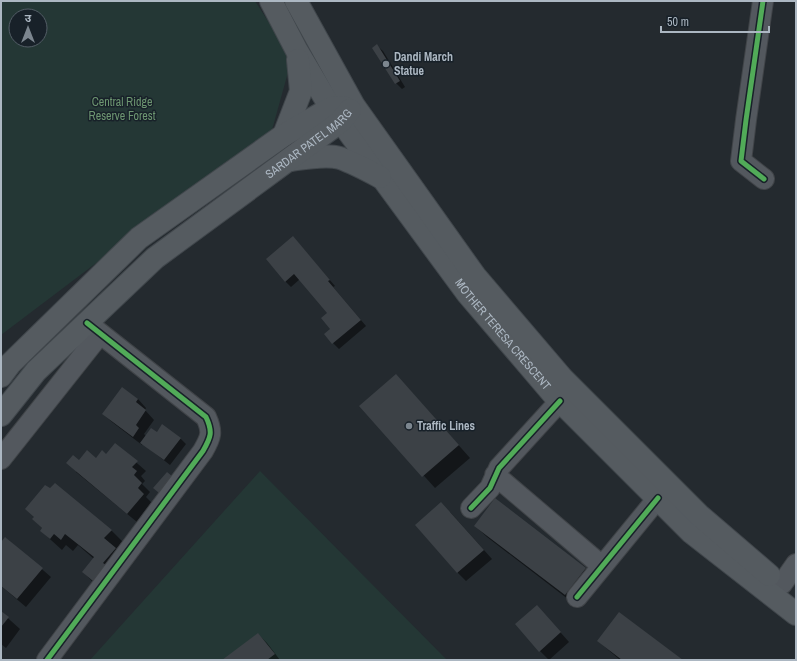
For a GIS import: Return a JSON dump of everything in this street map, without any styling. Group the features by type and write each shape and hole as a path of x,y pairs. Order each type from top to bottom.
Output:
{"main road":[{"name":"MOTHER TERESA CRESCENT","path":"271,1 297,51 341,112 384,179 467,293 560,401 691,532 796,614"},
{"name":"MOTHER TERESA CRESCENT","path":"296,1 341,112 475,276 562,378 699,515 765,572 789,590"},
{"path":"284,135 301,91 297,51"},
{"name":"SARDAR PATEL MARG","path":"1,376 10,364 139,238 284,135 341,112"},
{"name":"SARDAR PATEL MARG","path":"1,415 36,371 93,329 155,258 288,161 341,112"},
{"path":"288,161 316,157 338,158 357,165 384,179"}],"street":[{"path":"764,1 741,161 764,179"},
{"path":"1,459 93,329 206,417 211,428 209,440 203,452 47,660"},
{"path":"471,508 490,488 499,468 560,401"},
{"path":"495,475 602,566"},
{"path":"577,597 658,498"},
{"path":"789,590 796,564"}],"green space":[{"name":"Central Ridge Reserve Forest","path":"1,1 255,1 292,58 272,130 1,335"},
{"path":"260,471 447,660 90,660"}],"building":[{"name":"Dandi March Statue","path":"377,44 400,81 395,84 372,48"},
{"path":"293,236 361,320 332,344 324,334 330,329 321,318 327,313 294,274 285,282 266,259"},
{"name":"Traffic Lines","path":"396,374 459,445 422,477 359,406"},
{"path":"122,387 138,399 136,402 146,410 136,425 139,428 133,437 102,414"},
{"path":"162,424 181,438 164,460 140,443 151,428 157,432"},
{"path":"115,443 138,461 132,467 137,471 134,475 142,483 138,488 144,494 127,514 66,463 73,455 79,460 87,450 96,458 102,450 106,454"},
{"path":"167,472 178,481 164,497 153,488"},
{"path":"55,483 112,530 104,538 116,548 103,563 106,565 93,581 82,572 94,557 65,534 61,540 54,534 50,539 40,531 42,528 32,519 34,517 25,509 45,485 50,488"},
{"path":"495,498 586,568 565,595 474,526"},
{"path":"441,502 484,550 457,573 415,525"},
{"path":"5,537 43,568 17,599 1,586 1,542"},
{"path":"537,605 561,632 539,652 515,624"},
{"path":"1,611 9,617 1,627"},
{"path":"619,612 683,660 622,660 597,641"},
{"path":"258,633 275,654 267,660 222,660"}],"cycle path":[{"path":"763,1 741,161 764,179"},
{"path":"47,660 203,451 210,434 210,427 206,417 87,323"},
{"path":"471,508 490,488 499,468 560,401"},
{"path":"577,597 658,498"}],"place":[{"name":"Dandi March Statue","path":"386,64"},
{"name":"Traffic Lines","path":"409,426"}]}
